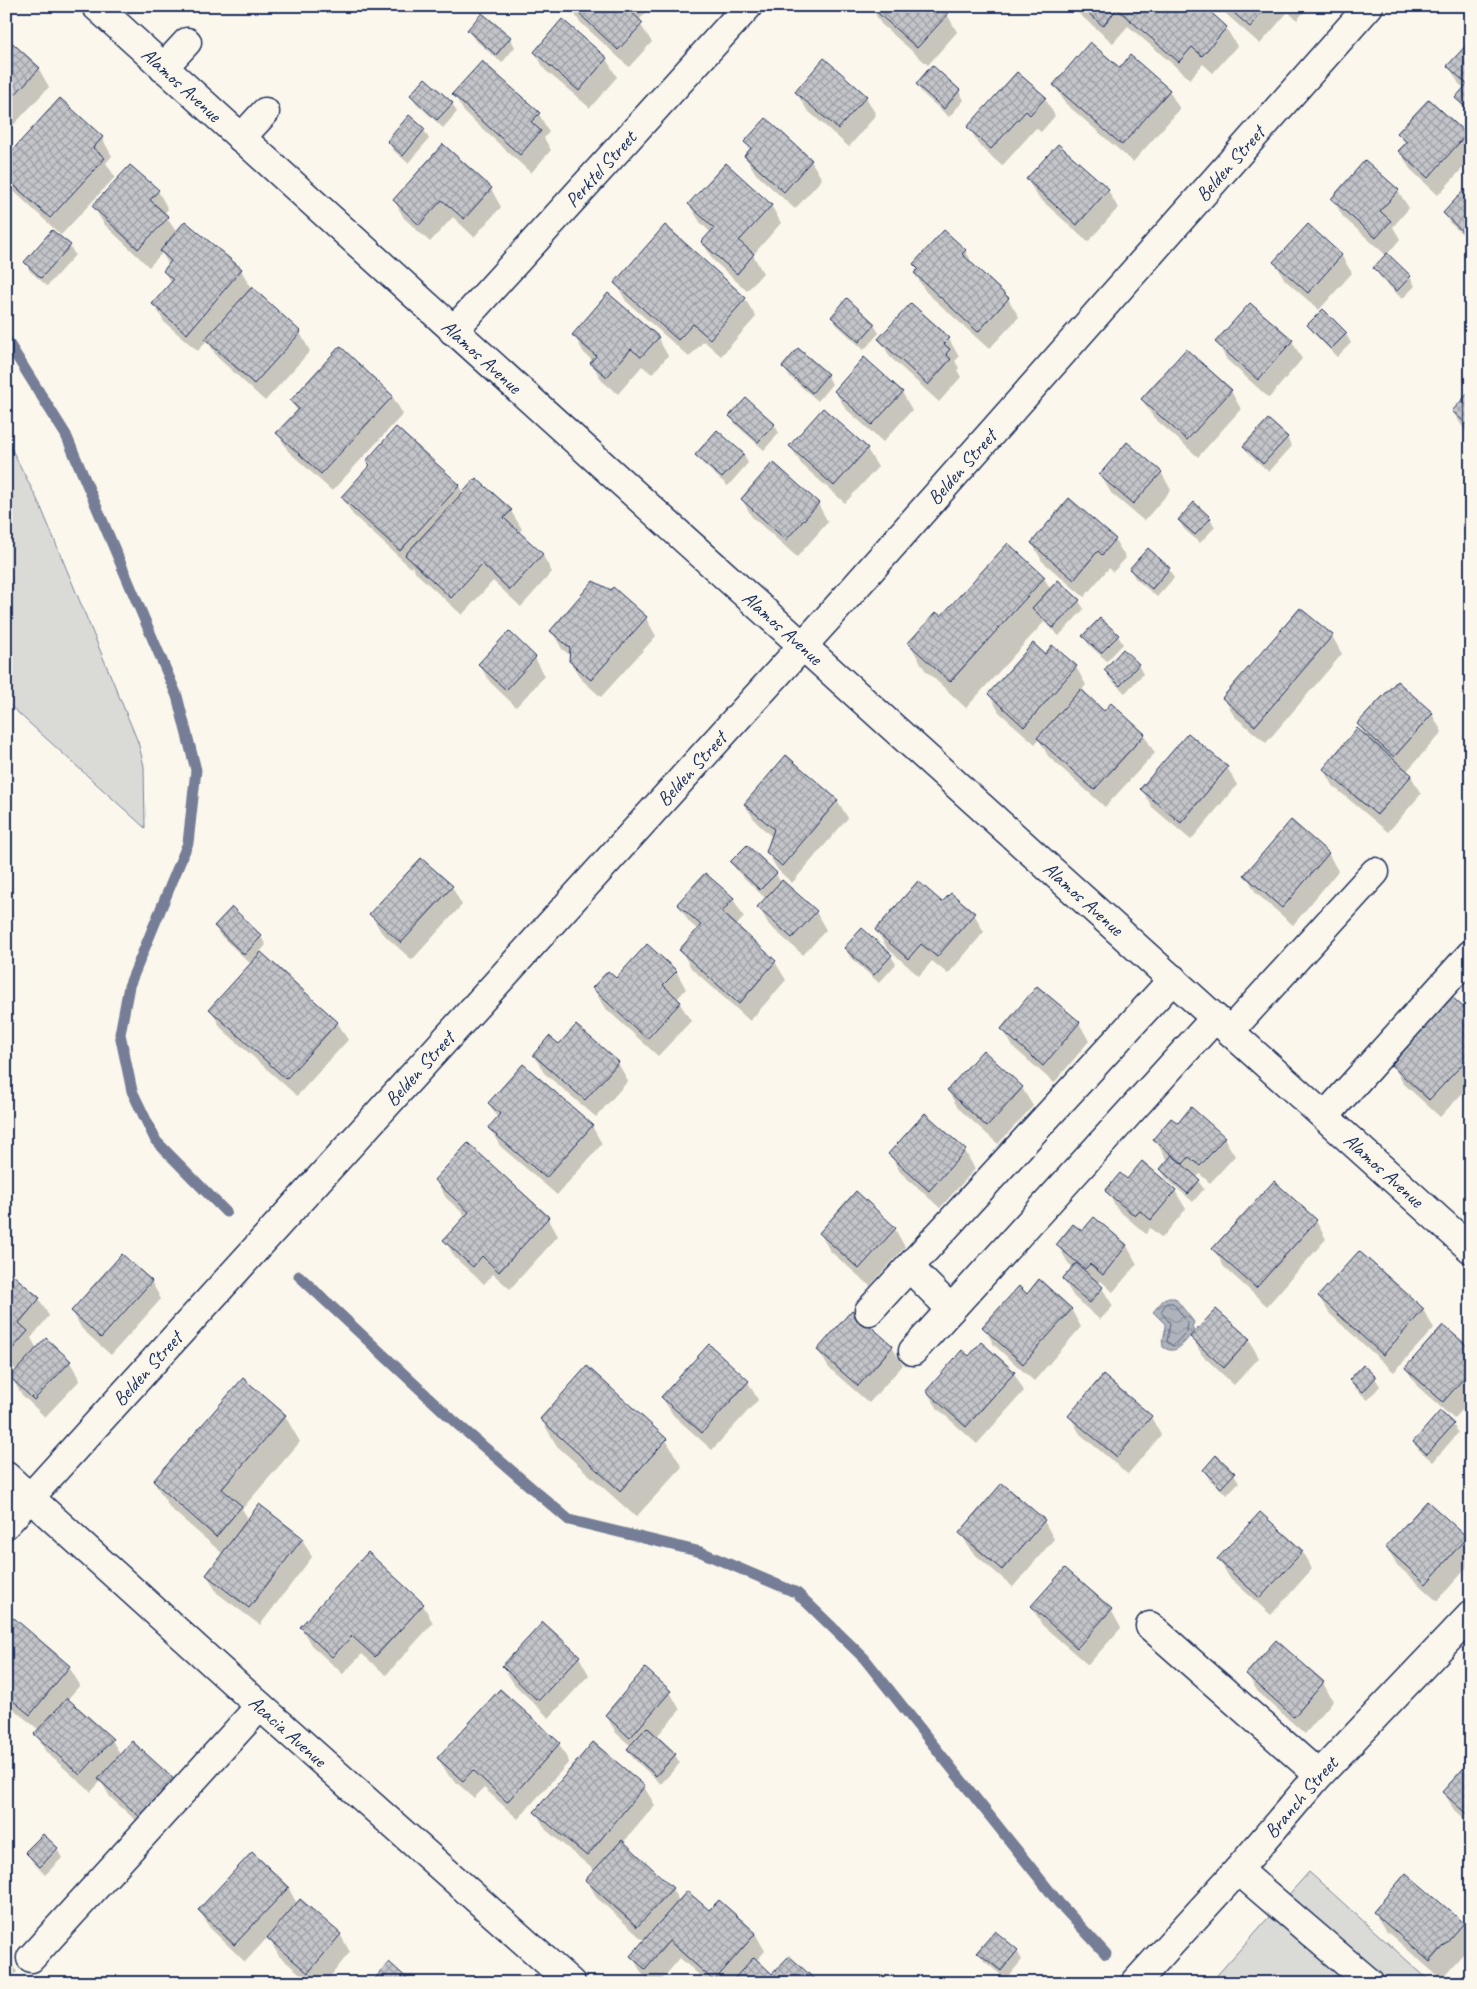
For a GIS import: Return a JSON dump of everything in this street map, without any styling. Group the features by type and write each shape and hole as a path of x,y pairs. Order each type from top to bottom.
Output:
{"street":[{"name":"Alamos Avenue","path":"96,6 453,332 803,645 1471,1249"},
{"name":"Perktel Street","path":"453,332 748,6"},
{"name":"Belden Street","path":"6,1524 803,645 1369,6"},
{"path":"163,68 188,42"},
{"path":"242,138 265,112"},
{"path":"913,1351 1223,1024 1375,872"},
{"path":"1324,1116 1471,954"},
{"path":"869,1311 1173,979"},
{"path":"910,1268 951,1309"},
{"name":"Acacia Avenue","path":"6,1476 260,1706 571,1983"},
{"name":"Branch Street","path":"1135,1983 1238,1870 1319,1775 1471,1615"},
{"path":"1150,1626 1319,1775"},
{"path":"31,1958 260,1706"},
{"path":"1238,1870 1370,1983"}],"shaded area":[{"path":"6,438 40,505 138,742 144,766 145,828 6,702"},
{"path":"1309,1872 1432,1983 1210,1983"}],"water":[{"path":"1165,1298 1175,1298 1194,1322 1192,1327 1194,1331 1184,1343 1177,1349 1172,1350 1163,1347 1162,1339 1164,1337 1165,1324 1153,1312"}],"building":[{"path":"571,6 625,6 643,23 618,50"},
{"path":"870,6 940,6 948,14 917,48"},
{"path":"1080,6 1204,6 1227,27 1202,56 1192,47 1179,62 1117,9 1103,26"},
{"path":"1226,6 1267,6 1250,27"},
{"path":"482,13 511,37 496,55 467,30"},
{"path":"562,19 607,58 579,91 534,52"},
{"path":"6,37 40,68 6,104"},
{"path":"1471,40 1471,112 1455,98 1467,84 1447,66"},
{"path":"1090,42 1120,68 1130,55 1170,90 1122,145 1053,85"},
{"path":"824,58 867,96 838,129 795,92"},
{"path":"482,61 540,113 531,122 541,131 520,155 452,94"},
{"path":"932,65 960,90 944,109 916,84"},
{"path":"1017,72 1046,97 1030,115 1026,111 991,149 967,127"},
{"path":"425,78 453,103 437,120 410,95"},
{"path":"60,98 103,137 93,148 105,158 50,218 6,178 6,157"},
{"path":"1429,99 1467,134 1428,178 1398,151 1407,142 1397,133"},
{"path":"409,115 425,129 403,156 387,141"},
{"path":"766,118 812,160 784,192 744,156 751,148 744,142"},
{"path":"443,144 492,188 464,219 442,200 419,225 393,200"},
{"path":"1058,144 1109,189 1077,225 1026,179"},
{"path":"1365,160 1399,190 1380,211 1391,221 1376,238 1331,199"},
{"path":"726,163 772,205 739,241 754,254 737,274 701,242 714,228 688,204"},
{"path":"130,165 159,190 150,200 169,217 138,249 92,206"},
{"path":"1465,189 1471,195 1471,232 1467,236 1443,213"},
{"path":"185,221 242,269 187,334 152,304 173,280 163,271 171,261 160,251"},
{"path":"1308,224 1342,255 1308,293 1273,262"},
{"path":"665,225 746,298 710,339 693,324 678,340 614,283"},
{"path":"52,230 71,245 41,278 24,262"},
{"path":"944,230 966,250 962,254 1009,298 978,332 914,273 918,269 913,264"},
{"path":"1387,253 1411,276 1397,291 1373,268"},
{"path":"252,287 301,332 254,384 205,339"},
{"path":"608,293 659,337 641,357 631,349 607,377 590,363 596,356 572,335"},
{"path":"847,298 875,324 859,342 831,317"},
{"path":"911,303 950,338 944,344 950,349 946,354 951,359 928,385 878,339"},
{"path":"1250,303 1293,340 1258,380 1215,342"},
{"path":"1323,309 1347,333 1331,349 1307,325"},
{"path":"340,346 393,396 321,474 276,433 299,409 290,401"},
{"path":"798,348 828,374 812,393 782,367"},
{"path":"1186,349 1232,390 1187,440 1141,399"},
{"path":"864,357 903,392 872,425 834,391"},
{"path":"1471,390 1471,428 1452,411"},
{"path":"746,398 775,424 758,442 729,416"},
{"path":"823,408 868,448 834,486 789,446"},
{"path":"1268,419 1288,437 1263,464 1243,446"},
{"path":"396,427 460,485 400,551 341,497 370,465 366,461"},
{"path":"717,430 744,454 722,478 695,455"},
{"path":"1127,442 1162,472 1133,504 1099,475"},
{"path":"773,462 819,503 786,540 741,499"},
{"path":"476,478 512,510 504,518 543,554 510,590 482,564 451,598 405,555"},
{"path":"1069,498 1116,539 1102,555 1098,551 1074,580 1031,543"},
{"path":"1194,502 1211,518 1195,535 1178,520"},
{"path":"1008,543 1045,577 950,682 908,643 936,612 941,616"},
{"path":"1148,548 1170,568 1152,589 1129,569"},
{"path":"1058,580 1080,600 1053,628 1032,608"},
{"path":"593,581 611,590 613,587 647,617 591,680 569,661 570,648 550,631"},
{"path":"1300,608 1333,635 1255,726 1222,698"},
{"path":"1100,618 1119,635 1101,653 1082,636"},
{"path":"509,631 536,657 506,690 478,664"},
{"path":"1033,643 1045,654 1052,645 1077,666 1024,727 988,694"},
{"path":"1123,649 1139,664 1120,686 1104,670"},
{"path":"1397,681 1433,713 1394,757 1357,724"},
{"path":"1081,689 1104,711 1111,703 1145,734 1094,790 1037,738"},
{"path":"1357,728 1412,775 1377,815 1323,769"},
{"path":"1188,733 1228,767 1181,823 1140,789"},
{"path":"786,755 838,800 782,866 766,852 774,829 744,804"},
{"path":"1291,820 1329,853 1282,908 1244,875"},
{"path":"747,845 777,873 760,890 730,862"},
{"path":"421,858 453,886 401,943 369,914"},
{"path":"705,873 734,898 722,912 776,961 739,1004 679,950 701,925 677,904"},
{"path":"782,880 817,911 792,938 757,907"},
{"path":"918,881 942,902 951,893 975,913 937,957 921,944 908,959 875,930"},
{"path":"232,907 262,936 244,955 214,926"},
{"path":"862,928 892,955 874,975 844,948"},
{"path":"647,944 677,971 663,985 681,1002 647,1039 592,988 608,971 616,978"},
{"path":"261,952 338,1022 286,1079 209,1009"},
{"path":"1037,986 1080,1022 1043,1066 1001,1029"},
{"path":"1452,997 1471,1014 1471,1055 1429,1100 1391,1065"},
{"path":"576,1025 619,1062 585,1100 533,1055 549,1036 559,1044"},
{"path":"983,1050 1023,1087 987,1127 947,1090"},
{"path":"523,1064 593,1125 546,1178 488,1128 500,1114 488,1103"},
{"path":"1191,1107 1225,1137 1200,1166 1189,1157 1183,1164 1153,1139 1171,1118 1178,1123"},
{"path":"925,1113 966,1150 929,1191 888,1154"},
{"path":"468,1143 549,1217 499,1272 482,1256 473,1267 443,1240 469,1212 434,1180"},
{"path":"1172,1155 1200,1180 1188,1194 1160,1169"},
{"path":"1142,1161 1176,1190 1151,1220 1140,1211 1135,1216 1105,1191 1120,1173 1127,1179"},
{"path":"1274,1181 1317,1220 1256,1288 1212,1249"},
{"path":"856,1191 896,1228 859,1269 819,1233"},
{"path":"1094,1217 1127,1245 1103,1275 1090,1264 1085,1269 1056,1245 1073,1224 1082,1231"},
{"path":"1359,1251 1424,1309 1383,1355 1318,1296"},
{"path":"122,1254 152,1281 101,1338 71,1311"},
{"path":"1076,1263 1103,1287 1090,1303 1062,1279"},
{"path":"6,1269 40,1298 19,1323 28,1331 7,1355"},
{"path":"1039,1279 1072,1309 1023,1364 982,1327 1019,1286 1027,1294"},
{"path":"1216,1309 1250,1339 1224,1368 1190,1337"},
{"path":"852,1310 893,1346 858,1386 817,1350"},
{"path":"1443,1325 1471,1349 1471,1370 1443,1402 1405,1368"},
{"path":"46,1338 71,1361 34,1400 10,1377"},
{"path":"981,1342 1015,1372 966,1427 926,1391 962,1350 969,1356"},
{"path":"709,1344 749,1381 702,1433 661,1397"},
{"path":"1363,1365 1376,1377 1363,1392 1349,1380"},
{"path":"587,1366 667,1439 620,1491 540,1419"},
{"path":"1103,1375 1152,1416 1117,1457 1068,1416"},
{"path":"243,1378 286,1415 222,1489 242,1506 216,1537 153,1481"},
{"path":"1440,1411 1454,1424 1427,1454 1413,1442"},
{"path":"1216,1455 1235,1473 1221,1488 1203,1470"},
{"path":"1002,1483 1045,1520 1002,1570 959,1533"},
{"path":"1427,1501 1467,1537 1426,1584 1385,1547"},
{"path":"259,1504 303,1538 249,1608 206,1575"},
{"path":"1260,1512 1303,1551 1260,1598 1217,1559"},
{"path":"368,1552 424,1604 375,1657 352,1636 332,1657 300,1627"},
{"path":"1065,1568 1112,1609 1077,1648 1031,1606"},
{"path":"14,1618 70,1666 30,1715 6,1695 6,1627"},
{"path":"543,1622 580,1656 538,1701 502,1666"},
{"path":"1276,1640 1324,1682 1294,1717 1246,1674"},
{"path":"645,1668 671,1691 630,1738 605,1715"},
{"path":"500,1689 560,1743 507,1802 473,1770 463,1781 437,1758"},
{"path":"67,1698 113,1739 80,1775 34,1734"},
{"path":"647,1727 676,1754 656,1776 627,1749"},
{"path":"132,1741 177,1782 143,1820 98,1779"},
{"path":"593,1742 645,1786 587,1856 534,1812"},
{"path":"1471,1760 1471,1818 1442,1792"},
{"path":"43,1834 58,1848 40,1867 25,1852"},
{"path":"622,1840 673,1888 637,1927 585,1880"},
{"path":"252,1852 289,1887 234,1945 198,1910"},
{"path":"1406,1873 1464,1923 1430,1962 1373,1912"},
{"path":"687,1891 709,1910 719,1900 756,1933 714,1981 669,1941 645,1969 630,1956"},
{"path":"300,1899 341,1934 308,1973 267,1938"},
{"path":"995,1931 1018,1950 1001,1971 977,1952"},
{"path":"789,1956 819,1983 730,1983 754,1957 772,1974"},
{"path":"389,1962 412,1983 371,1983"}],"waterway":[{"path":"6,339 66,435 177,696 196,770 188,843 129,986 120,1034 132,1091 156,1141 226,1212"},
{"path":"299,1276 455,1422 569,1520 701,1552 797,1593 864,1658 1059,1903 1106,1954"}]}
